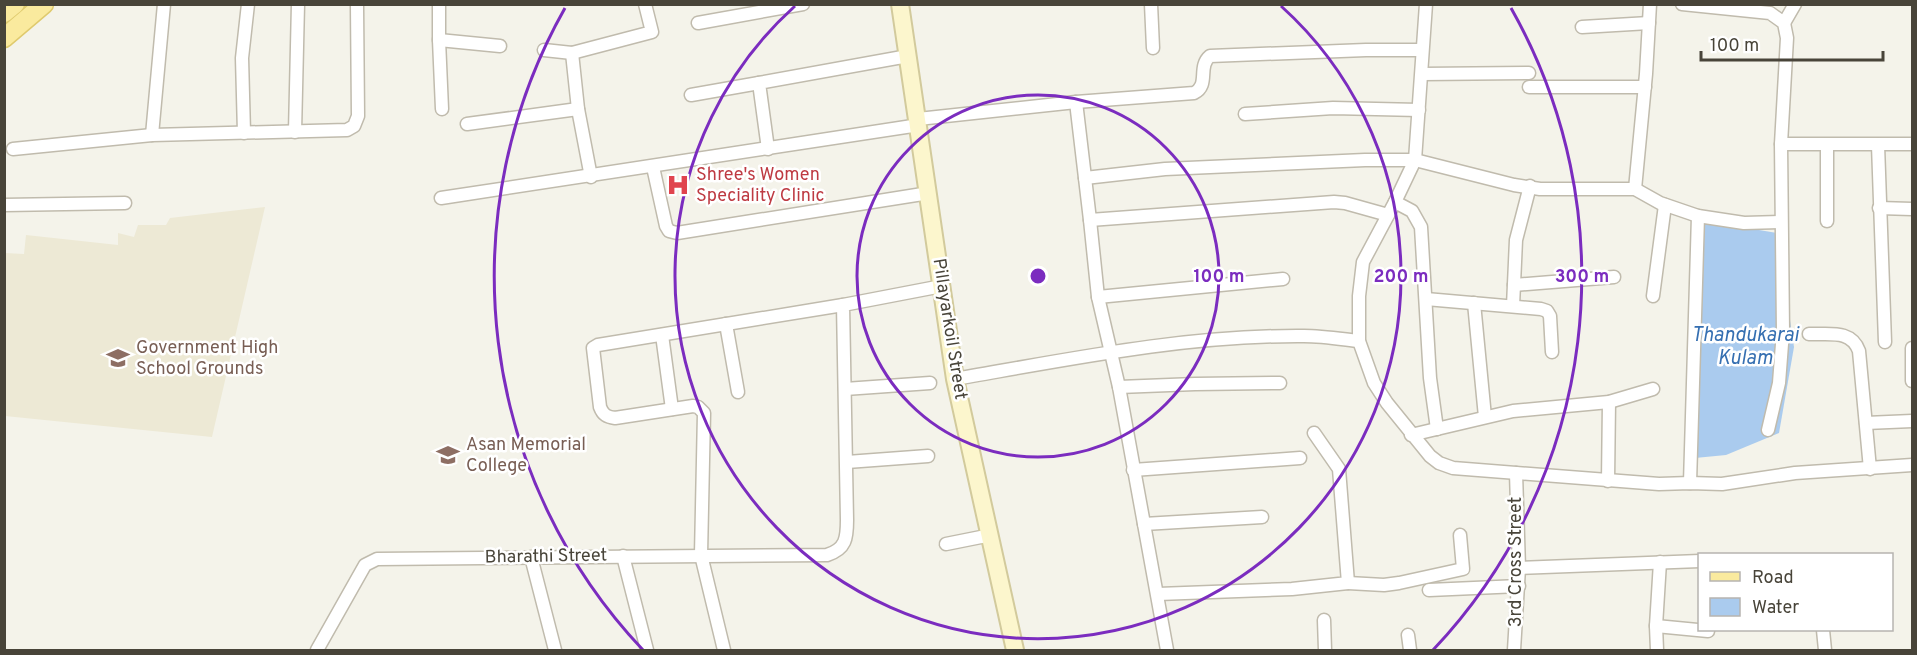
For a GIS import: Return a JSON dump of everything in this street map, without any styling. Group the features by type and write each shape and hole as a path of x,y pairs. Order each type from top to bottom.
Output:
{"main road":[{"path":"4,13 15,4"},
{"path":"4,38 44,4"}],"street":[{"path":"152,135 164,4"},
{"path":"244,132 242,58 248,4"},
{"path":"295,132 298,4"},
{"path":"439,4 442,109"},
{"path":"544,50 572,53 652,32 645,4"},
{"path":"698,23 803,4"},
{"name":"Pillayarkoil Street","path":"900,4 955,379 1015,651"},
{"path":"1151,4 1153,48"},
{"path":"1426,4 1415,160 1363,262 1359,296 1359,341 1374,383 1411,435 1430,456 1439,463 1453,468 1659,484 1722,484 1795,473 1912,465"},
{"path":"1635,189 1650,4"},
{"path":"1682,4 1770,14 1784,23"},
{"path":"1768,430 1779,383 1783,331 1781,144 1786,38 1784,23 1795,4"},
{"path":"13,149 152,135 347,130 354,126 358,116 357,6"},
{"path":"1582,27 1649,23"},
{"path":"439,40 500,46"},
{"path":"441,198 591,177 919,122 1076,102 1194,93 1203,85 1204,65 1210,56 1422,50"},
{"path":"572,53 578,109 591,177"},
{"path":"691,95 908,56"},
{"path":"1422,74 1529,73"},
{"path":"759,83 768,148"},
{"path":"1529,87 1645,87"},
{"path":"1076,102 1098,297 1119,387 1167,651"},
{"path":"1245,114 1333,108 1419,110"},
{"path":"467,124 578,109"},
{"path":"1781,144 1912,144"},
{"path":"1827,145 1827,221"},
{"path":"1878,145 1885,342"},
{"path":"1085,178 1165,169 1353,160 1415,160 1514,185 1563,190 1635,189 1665,205 1698,216 1744,223 1781,222"},
{"path":"653,167 666,226 669,231 677,233 929,194"},
{"path":"1513,306 1516,240 1530,186"},
{"path":"4,205 125,202"},
{"path":"1090,220 1334,202 1388,215"},
{"path":"1395,202 1412,211 1421,227 1430,378 1437,429"},
{"path":"1653,296 1665,205"},
{"path":"1879,208 1912,209"},
{"path":"1690,483 1698,216"},
{"path":"1514,285 1614,277"},
{"path":"1098,297 1283,279"},
{"path":"724,651 701,555 704,413 698,407 693,406 615,418 608,417 600,407 593,348 598,345 843,305 942,286"},
{"path":"1426,299 1547,311 1550,316 1552,352"},
{"path":"1474,303 1485,417"},
{"path":"843,305 847,462 928,456"},
{"path":"726,324 738,393"},
{"path":"1809,334 1845,336 1855,342 1859,351 1870,469"},
{"path":"662,335 672,409"},
{"path":"955,379 1147,347 1262,337 1306,336 1359,341"},
{"path":"1912,348 1912,381"},
{"path":"845,389 930,383"},
{"path":"1119,387 1280,383"},
{"path":"1411,435 1513,411 1609,402 1653,389"},
{"path":"1608,481 1609,402"},
{"path":"1866,423 1912,421"},
{"path":"1314,433 1340,469 1348,583"},
{"path":"1134,470 1300,458"},
{"name":"Bharathi Street","path":"317,651 368,562 377,559 827,555 837,552 847,533 847,462"},
{"name":"3rd Cross Street","path":"1514,651 1520,568 1516,473"},
{"path":"1144,524 1262,517"},
{"path":"946,544 991,535"},
{"path":"1158,594 1292,589 1348,583 1384,585 1399,583 1463,569 1460,535"},
{"path":"623,556 647,651"},
{"path":"531,557 555,651"},
{"path":"1520,568 1698,561"},
{"path":"1657,651 1656,626 1660,562"},
{"path":"1429,590 1519,586"},
{"path":"1324,620 1325,651"},
{"path":"1656,626 1698,630"},
{"path":"1823,631 1825,651"},
{"path":"1408,635 1410,651"}],"shaded area":[{"name":"Government High School Grounds","path":"265,207 212,437 5,416 5,253 24,254 26,235 118,245 118,233 134,237 138,225 166,225 170,218"}],"water":[{"name":"Thandukarai Kulam","path":"1705,221 1777,233 1794,347 1779,433 1726,455 1695,458 1690,440"}],"place":[{"name":"Shree's Women Speciality Clinic","path":"678,185"},
{"name":"Government High School Grounds","path":"118,358"},
{"name":"Asan Memorial College","path":"448,455"}]}
